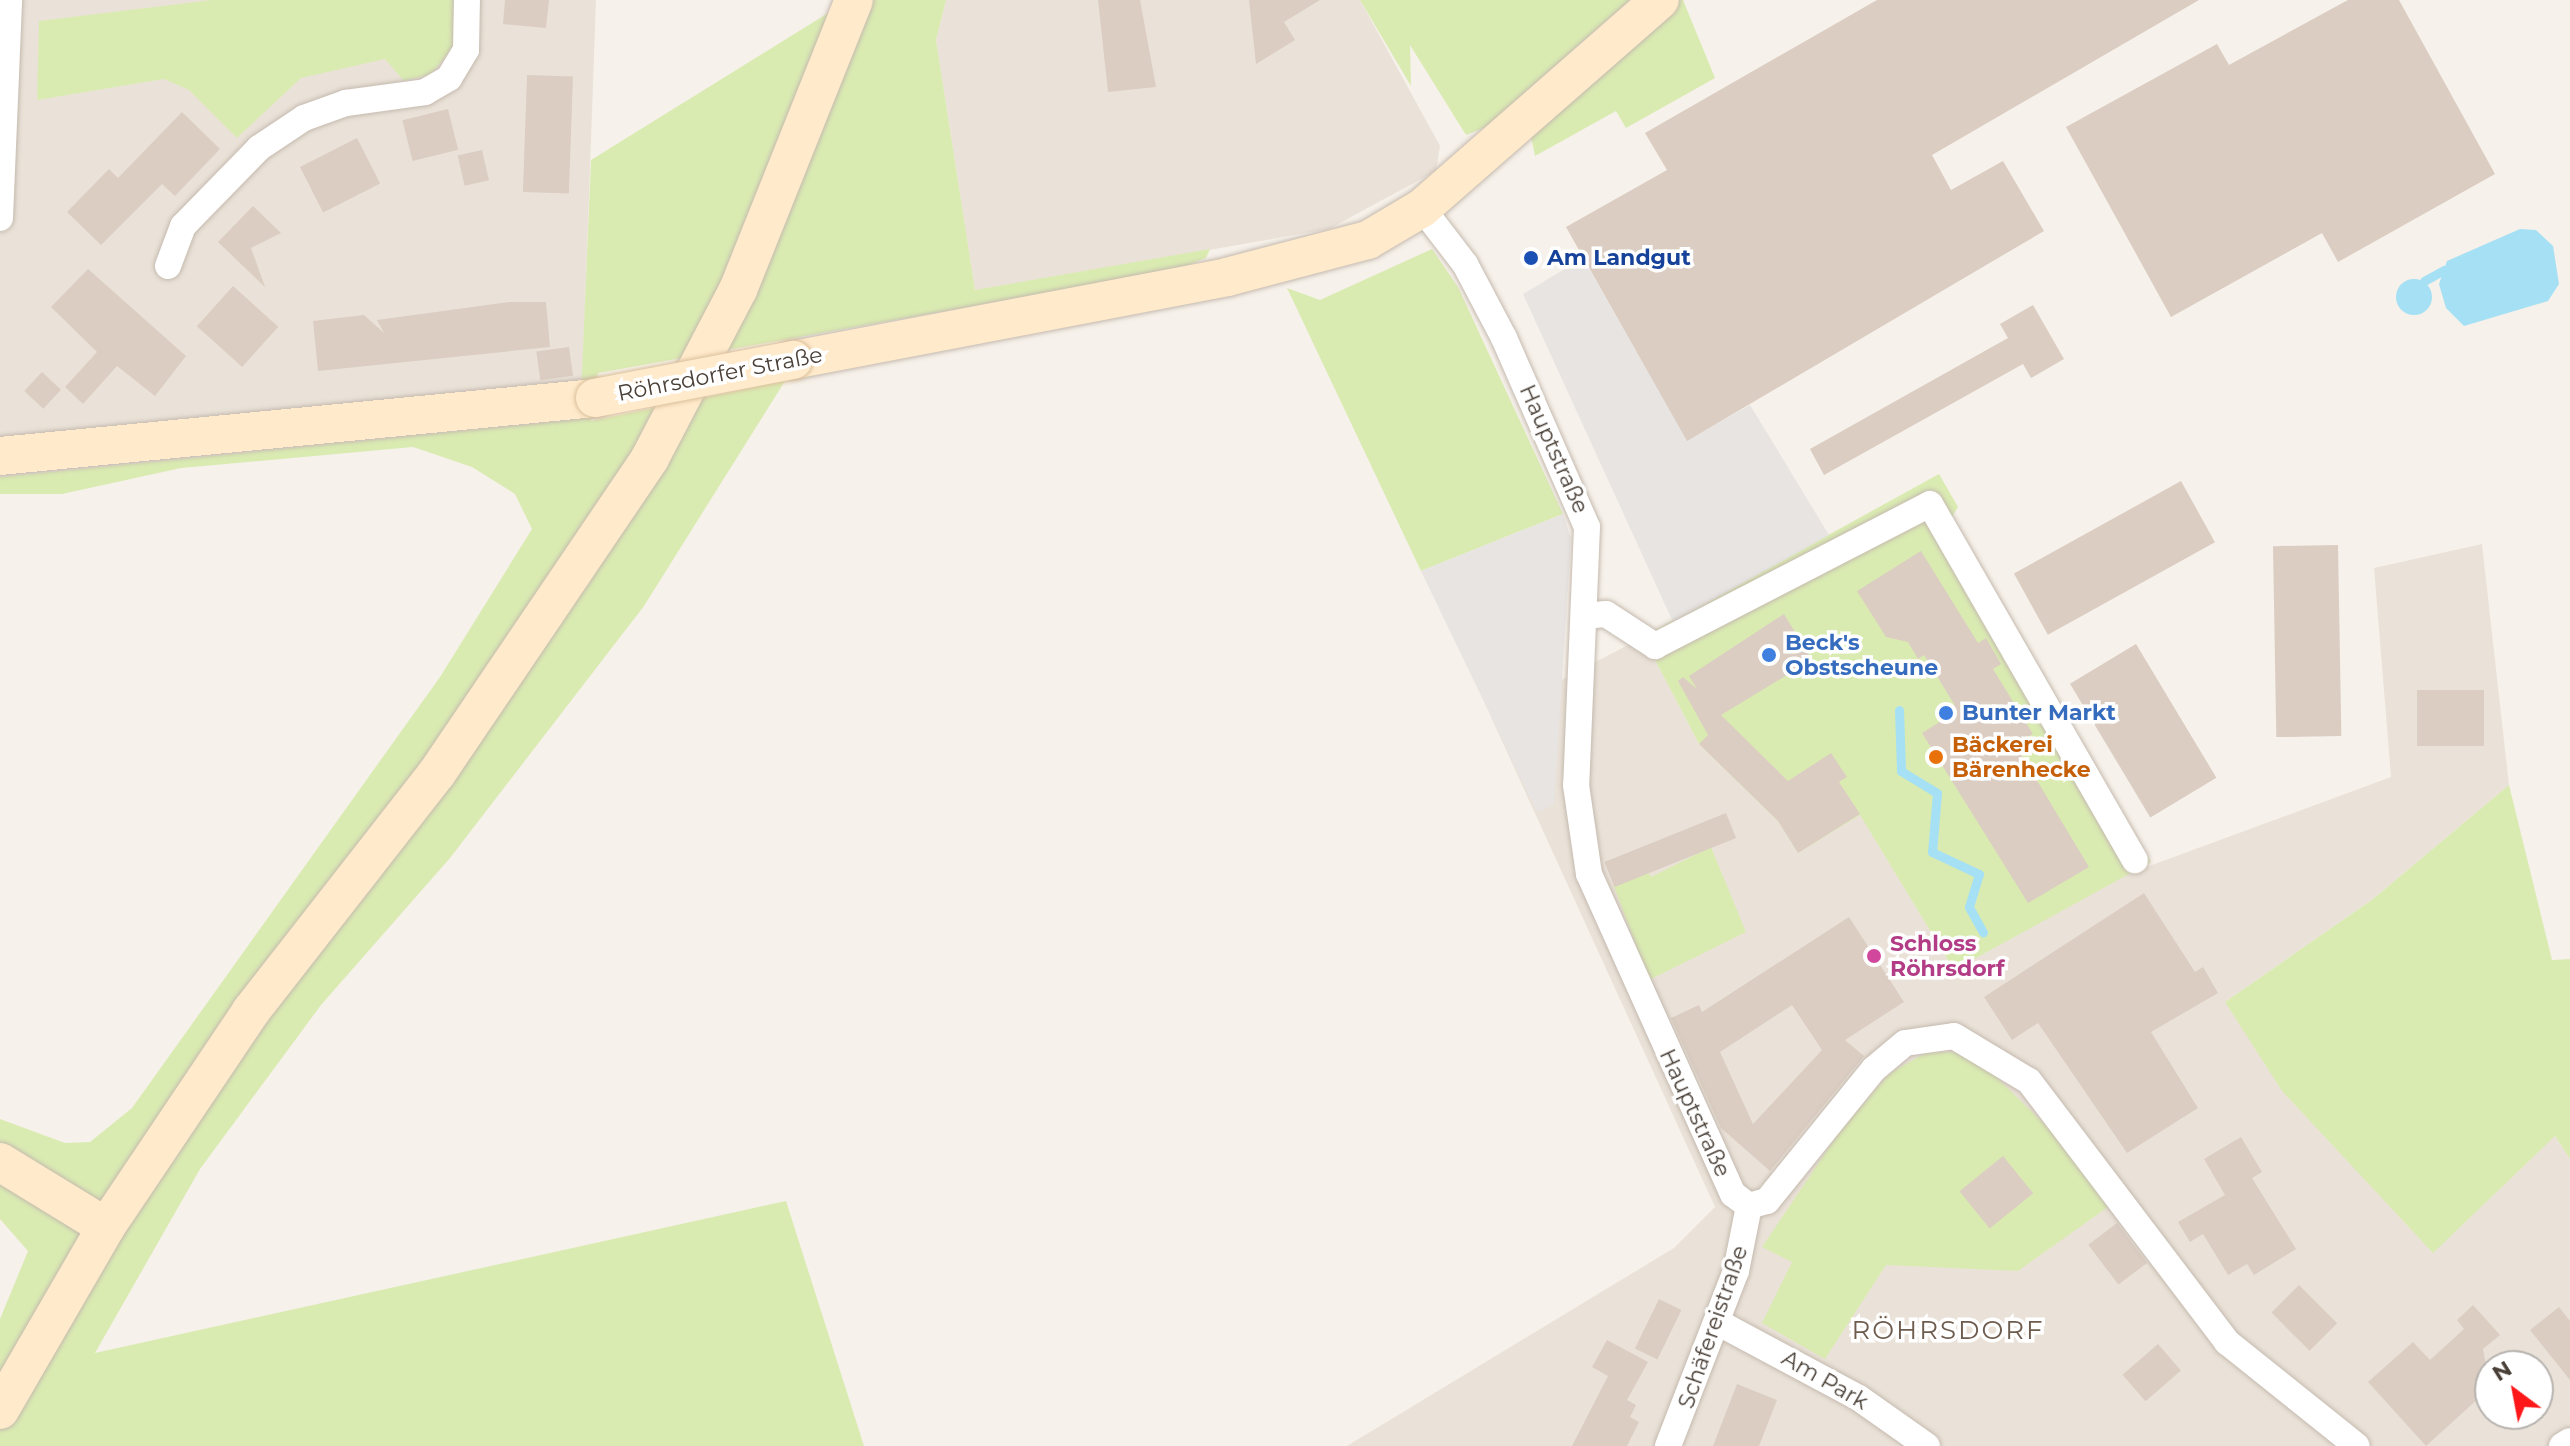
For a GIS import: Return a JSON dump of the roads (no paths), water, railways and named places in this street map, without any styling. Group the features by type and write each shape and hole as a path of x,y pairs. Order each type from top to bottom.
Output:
{"street":[{"path":"0,218 9,0"},
{"path":"168,266 183,226 259,148 304,118 346,103 425,92 449,78 466,50 467,0"},
{"path":"0,1410 106,1227 251,1011 539,631 650,458 738,290 854,0"},
{"name":"Röhrsdorfer Straße","path":"0,456 595,398 1319,256 1368,240 1422,208 1660,0"},
{"name":"Hauptstraße","path":"1422,208 1473,278 1574,488 1591,548 1576,785 1589,874 1733,1194 1749,1206"},
{"path":"1586,616 1606,614 1655,646 1930,504 2135,860"},
{"path":"1749,1206 1767,1201 1874,1069 1905,1043 1954,1036 2029,1081 2227,1342 2357,1446"},
{"path":"0,1162 106,1227"},
{"name":"Schäfereistraße","path":"1668,1446 1719,1323 1749,1206"},
{"name":"Am Park","path":"1719,1323 1859,1398 1927,1446"},
{"path":"2562,1446 2570,1441"}],"water":[{"path":"2520,229 2536,230 2553,246 2559,284 2548,301 2464,326 2446,308 2439,284 2447,261"},
{"path":"2414,279 2427,284 2432,297 2427,310 2414,315 2401,310 2396,297 2401,284"}],"waterway":[{"path":"2424,281 2444,270"},
{"path":"1899,710 1901,771 1937,793 1932,852 1979,874 1969,907 1983,932"}],"place":[{"name":"Am Landgut","path":"1531,258"},
{"name":"Beck's Obstscheune","path":"1769,655"},
{"name":"Bunter Markt","path":"1946,713"},
{"name":"Bäckerei Bärenhecke","path":"1936,757"},
{"name":"Schloss Röhrsdorf","path":"1874,956"}],"district":[{"name":"RÖHRSDORF","path":"1948,1331"}]}
